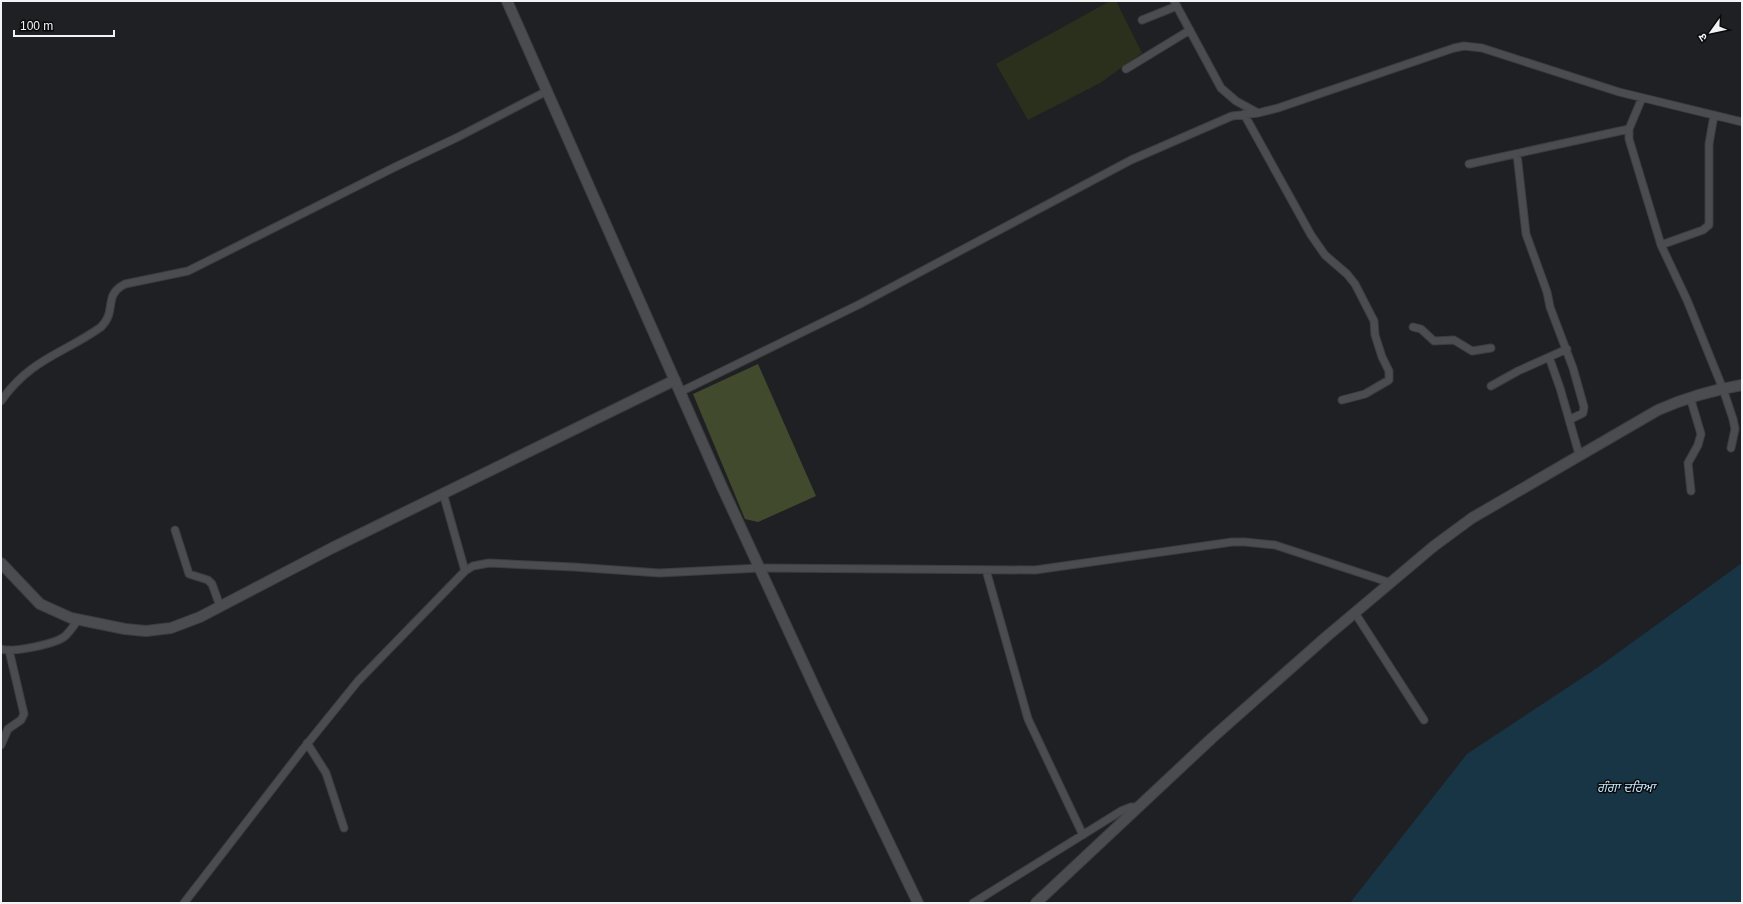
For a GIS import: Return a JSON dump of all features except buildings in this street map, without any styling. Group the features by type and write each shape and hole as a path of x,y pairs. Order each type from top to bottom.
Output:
{"main road":[{"path":"507,1 680,392 760,568 821,701 918,903"},
{"path":"1,563 40,604 54,612 78,620 125,629 146,631 171,628 200,617 332,548 675,380"},
{"path":"1036,903 1212,738 1434,546 1472,518 1658,410 1690,398 1742,385"}],"street":[{"path":"1142,20 1175,4 1221,88 1236,101 1258,113"},
{"path":"1126,69 1190,30"},
{"path":"680,392 860,304 1131,160 1232,116 1258,113 1278,108 1454,48 1464,46 1482,48 1619,92 1742,122"},
{"path":"1,401 27,371 54,353 101,327 106,322 109,315 111,297 117,288 125,284 188,271 464,134 547,91"},
{"path":"1642,98 1629,129 1628,139 1661,244 1681,287 1723,389 1735,425 1731,448"},
{"path":"1244,114 1286,192 1321,250 1347,274 1355,284 1374,321 1375,335 1390,376 1385,383 1360,396 1342,400"},
{"path":"1661,244 1703,230 1709,225 1709,144 1714,115"},
{"path":"1469,164 1629,129"},
{"path":"1517,154 1526,234 1567,349 1584,410 1583,413 1569,420"},
{"path":"1413,327 1421,329 1434,341 1454,340 1472,351 1491,348"},
{"path":"1491,386 1567,349"},
{"path":"1549,357 1580,454"},
{"path":"1690,398 1701,434 1698,445 1688,464 1691,491"},
{"path":"443,494 465,571"},
{"path":"175,530 188,574 208,580 212,584 220,606"},
{"path":"184,903 307,743 358,681 465,571 473,566 489,563 574,567 659,574 760,568 1035,570 1232,542 1245,542 1275,545 1391,583"},
{"path":"986,570 1028,719 1083,835"},
{"path":"1355,613 1424,720"},
{"path":"1,745 8,729 21,720 24,714 5,649 20,650 60,640 68,634 78,620"},
{"path":"307,743 326,773 344,828"},
{"path":"973,903 1125,809 1139,807"}],"green space":[{"path":"1110,1 1116,1 1142,53 1100,83 1028,120 996,64"},
{"path":"758,364 816,496 758,522 745,519 693,394"}],"water":[{"name":"ਗੰਗਾ ਦਰਿਆ","path":"1742,563 1742,903 1350,903 1467,754 1597,668"}]}
